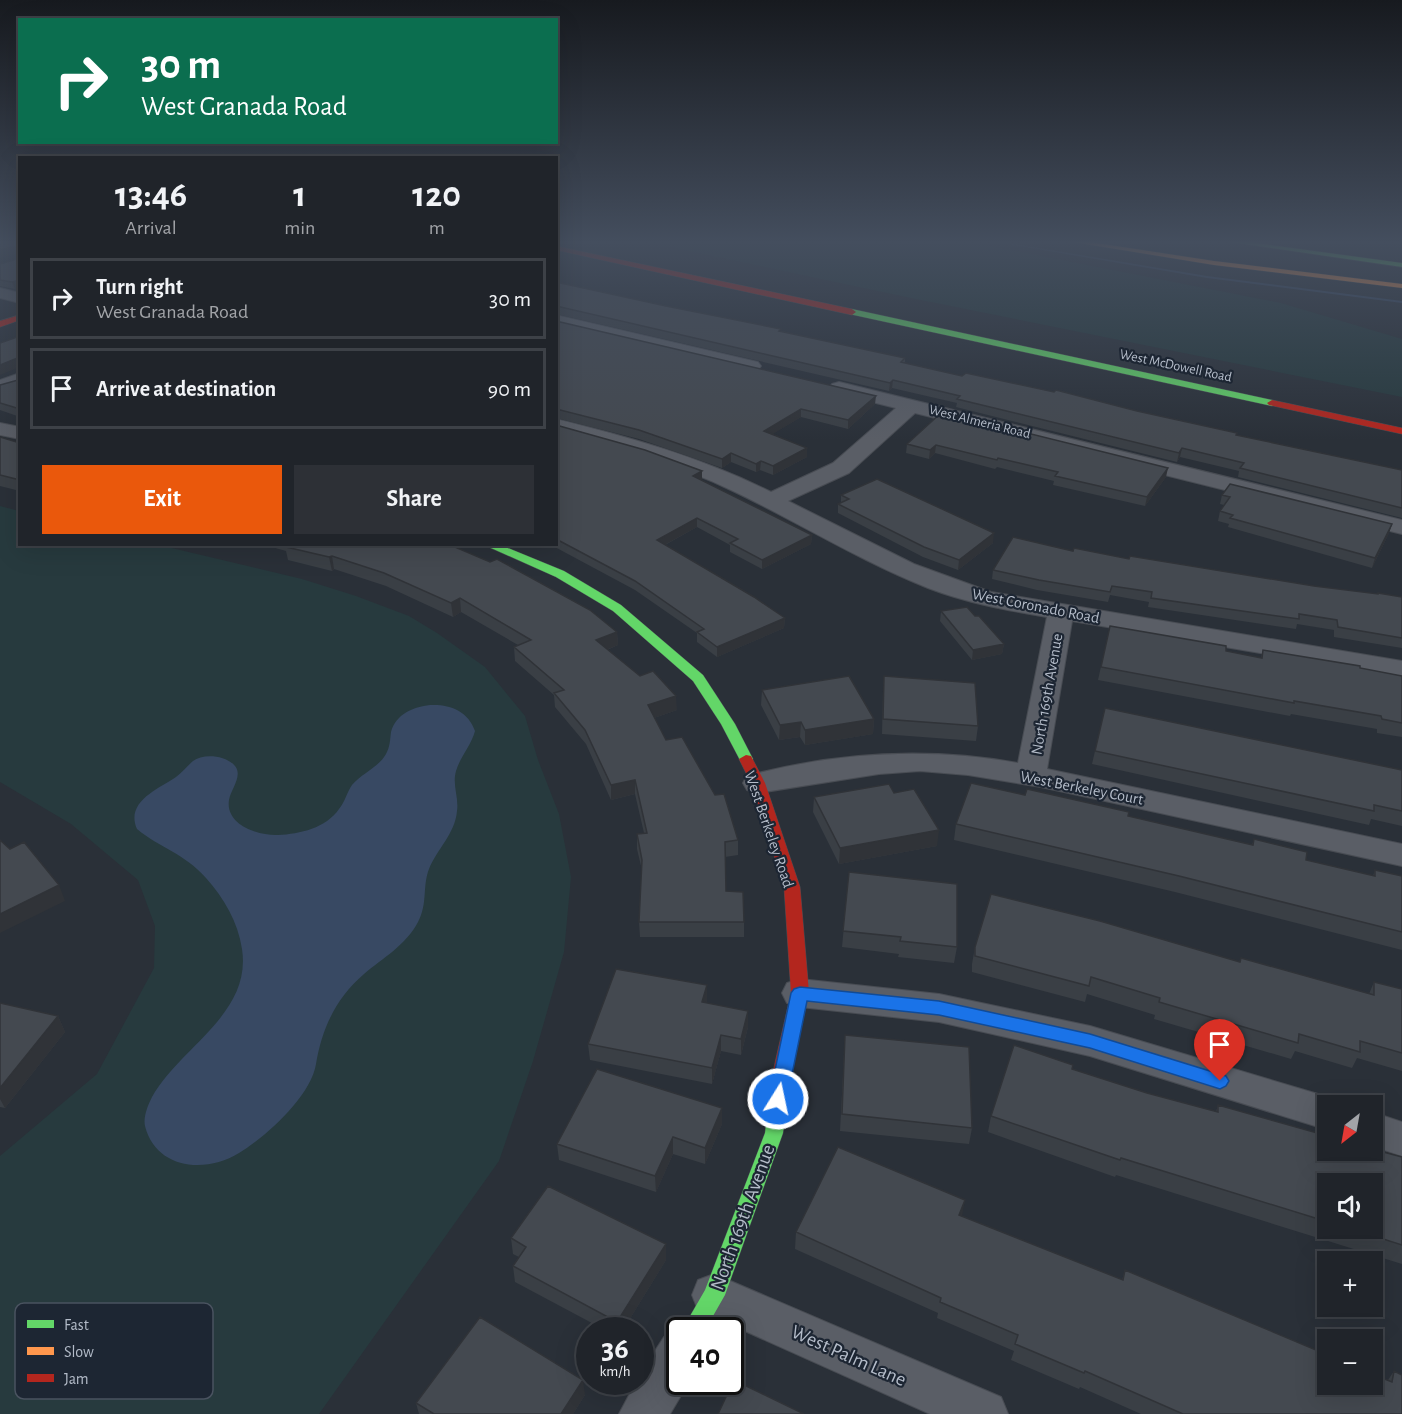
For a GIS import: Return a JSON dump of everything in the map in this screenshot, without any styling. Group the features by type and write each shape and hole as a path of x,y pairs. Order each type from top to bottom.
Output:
{"main road":[{"name":"West McDowell Road","path":"833,308 1402,431"},
{"path":"894,308 1056,342"},
{"path":"0,324 18,318"},
{"name":"West Berkeley Road","path":"492,546 560,574 617,608 698,678 728,724 758,783 792,887 800,993"},
{"name":"North 169th Avenue","path":"704,1313 774,1133 780,1082 800,993"}],"street":[{"path":"558,320 775,372"},
{"path":"0,387 18,380"},
{"name":"West Almeria Road","path":"820,383 1402,527"},
{"path":"770,501 841,468 912,405"},
{"name":"West Coronado Road","path":"558,426 633,446 739,485 904,569 987,599 1402,669"},
{"path":"0,429 18,433"},
{"name":"North 169th Avenue","path":"1031,776 1061,611"},
{"name":"West Berkeley Court","path":"758,783 852,767 920,762 1031,776 1324,836 1402,855"},
{"path":"800,993 939,1008 1090,1041 1317,1111"},
{"path":"1383,1133 1402,1139"},
{"name":"West Palm Lane","path":"704,1313 984,1414"},
{"path":"643,1414 666,1376"}],"green space":[{"path":"961,308 1298,308 1402,339 1402,397"},
{"path":"0,506 18,511 18,546 163,546 302,579 409,616 485,667 525,716 538,760 559,814 571,877 564,952 533,1061 499,1161 319,1414 0,1414 0,1156 97,1074 154,968 155,926 138,880 71,824 0,782"}],"water":[{"path":"430,705 457,710 468,718 475,731 456,771 456,819 429,869 423,908 418,922 407,938 354,983 338,1004 326,1026 316,1064 306,1089 286,1115 250,1146 226,1160 197,1165 183,1164 171,1159 151,1140 145,1126 145,1115 152,1097 164,1079 211,1029 236,993 242,972 242,949 229,911 206,878 189,862 137,829 134,820 139,804 197,758 214,756 231,762 237,770 237,778 229,800 229,809 238,822 253,831 270,835 312,829 334,816 352,785 383,759 397,720 406,712"}],"building":[{"path":"565,308 676,308 781,329 779,331 905,358 901,362 962,376 966,373 1054,392 1056,390 1237,433 1236,435 1402,470 1402,508 1240,468 1244,463 1182,448 1179,453 957,399 960,396 893,380 890,383"},
{"path":"558,321 876,396 848,420 801,409 764,431 807,448 773,466 761,461 756,464 731,453 722,459 639,430 558,410"},
{"path":"18,337 18,358 0,365 0,343"},
{"path":"18,380 18,408 0,403 0,385"},
{"path":"942,412 1168,468 1147,497 1055,476 1058,472 998,458 997,460 936,445 930,450 907,444"},
{"path":"558,426 645,450 702,471 693,476 812,535 762,560 730,543 738,539 697,518 657,540 754,597 785,618 717,647 697,632 704,629 635,581 558,540"},
{"path":"0,437 18,442 18,480 0,475"},
{"path":"877,479 994,533 959,560 924,547 838,504 849,499 841,495"},
{"path":"1230,484 1392,524 1375,558 1230,518 1233,515 1220,511 1230,497 1222,495"},
{"path":"1013,537 1073,551 1074,548 1129,559 1130,556 1314,586 1402,597 1402,638 1338,627 1337,620 1299,614 1299,619 1151,598 1152,592 1112,586 1110,592 993,570"},
{"path":"453,546 490,562 497,559 590,610 617,632 596,640 640,676 653,671 676,696 648,705 666,740 682,737 715,795 724,794 738,840 725,842 726,891 743,892 744,922 639,922 642,860 637,834 647,833 635,780 611,785 585,730 554,693 564,690 514,647 531,640 460,598 451,603 384,573 332,556 286,547"},
{"path":"967,607 975,616 979,616 1004,644 973,650 941,611"},
{"path":"1110,626 1226,646 1226,651 1262,658 1263,650 1360,666 1360,668 1402,676 1402,723 1382,719 1381,716 1294,701 1294,703 1101,667"},
{"path":"849,676 874,719 805,730 801,722 780,725 762,690"},
{"path":"884,676 975,683 978,726 883,719"},
{"path":"1105,708 1402,770 1402,811 1374,805 1374,811 1095,751"},
{"path":"971,783 1025,795 1027,789 1129,812 1128,816 1253,845 1254,839 1307,852 1306,860 1375,876 1375,870 1402,876 1402,932 1179,876 956,824"},
{"path":"889,784 894,793 914,789 939,830 840,848 814,797"},
{"path":"0,840 10,849 24,842 59,885 0,914"},
{"path":"849,872 957,884 957,947 900,941 901,937 843,931"},
{"path":"991,894 1100,921 1240,962 1241,958 1374,995 1374,982 1402,989 1402,1053 1360,1041 1360,1052 1299,1034 1298,1043 1159,1002 1160,998 1091,977 1089,986 975,956 975,947"},
{"path":"616,969 707,985 702,1002 748,1011 741,1039 721,1035 712,1068 588,1044"},
{"path":"0,1003 58,1016 0,1088"},
{"path":"845,1035 969,1047 972,1128 842,1114"},
{"path":"1014,1045 1073,1065 1072,1069 1147,1093 1218,1112 1218,1105 1317,1133 1317,1161 1383,1161 1383,1152 1402,1157 1402,1245 1383,1239 1383,1173 1317,1173 1317,1219 1121,1158 1120,1160 991,1116"},
{"path":"597,1069 722,1108 705,1148 673,1137 655,1176 557,1144"},
{"path":"838,1147 965,1200 959,1215 1123,1280 1125,1270 1317,1350 1317,1395 1383,1395 1383,1378 1392,1382 1394,1371 1402,1375 1402,1414 1183,1414 1085,1371 1084,1373 1015,1344 1018,1335 940,1302 941,1298 796,1232"},
{"path":"548,1186 666,1244 620,1317 608,1317 513,1266 526,1247 511,1238"},
{"path":"480,1317 576,1376 576,1391 561,1414 434,1414 416,1403"},
{"path":"744,1385 804,1414 718,1414 727,1395 744,1395"}],"traffic: fast":[{"path":"852,312 1272,403"},
{"path":"492,546 560,574 617,608 698,678 728,724 746,759"},
{"path":"701,1317 714,1295 774,1133 781,1076"}],"traffic: jam":[{"path":"833,308 852,312"},
{"path":"0,324 18,318"},
{"path":"1272,403 1402,431"},
{"path":"746,759 758,783 792,887 800,993 781,1076"}],"route":[{"path":"778,1099 800,993 939,1008 1090,1041 1220,1081"}]}
